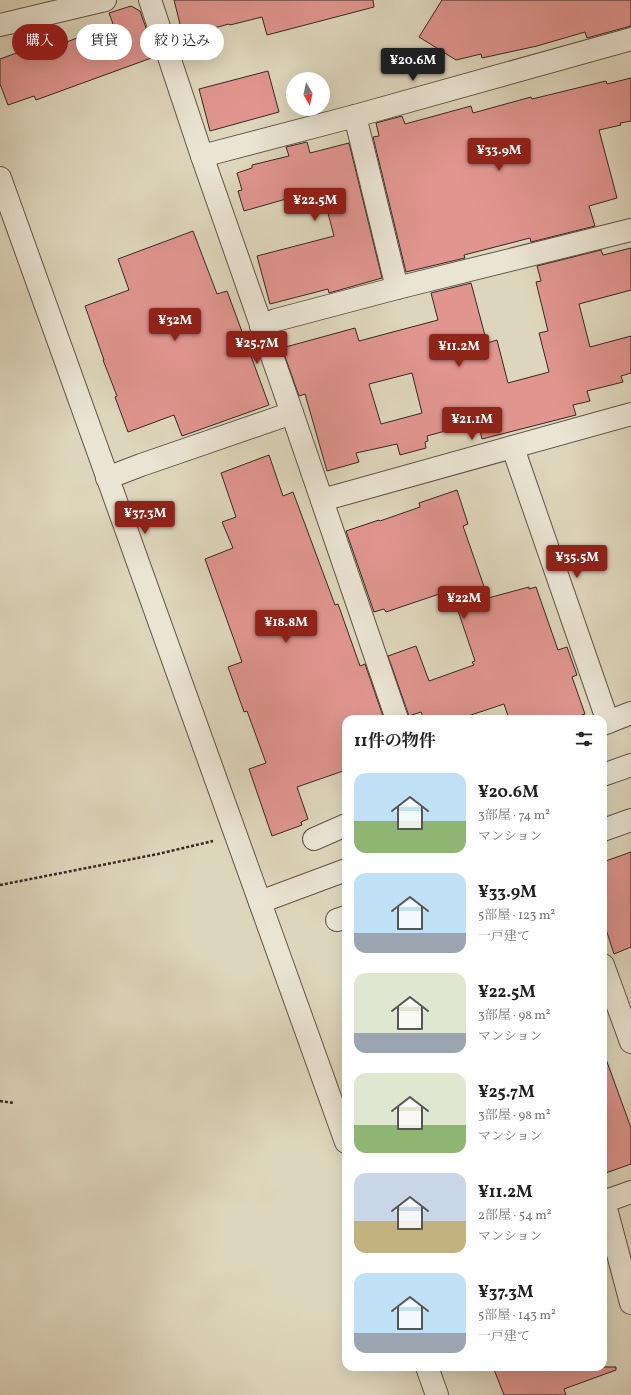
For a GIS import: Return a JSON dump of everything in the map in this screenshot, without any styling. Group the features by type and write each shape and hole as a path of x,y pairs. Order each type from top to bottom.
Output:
{"street":[{"path":"0,25 105,0"},
{"path":"150,0 202,156 396,715"},
{"path":"202,156 356,116 631,39"},
{"path":"356,116 397,288"},
{"path":"0,178 342,1131"},
{"path":"261,326 276,320 397,288 631,230"},
{"path":"107,478 140,465 292,413"},
{"path":"322,500 631,414"},
{"path":"513,448 603,715"},
{"path":"607,723 631,713"},
{"path":"607,774 631,765"},
{"path":"607,829 631,820"},
{"path":"314,839 342,827"},
{"path":"260,902 342,871"},
{"path":"607,974 627,1020 631,1042"},
{"path":"607,1201 631,1192"},
{"path":"607,1213 631,1303"},
{"path":"428,1371 437,1395"}],"path":[{"path":"0,885 158,854 236,836"},
{"path":"0,1102 14,1103"}],"building":[{"path":"174,0 373,0 374,7 267,35 262,17 230,25 180,24"},
{"path":"442,0 631,0 631,26 587,38 585,32 537,46 482,58 481,54 456,60 419,37"},
{"path":"131,6 140,11 145,24 140,24 140,60 146,60 36,100 34,96 8,105 0,84 0,59 12,55 12,60 68,60 68,42 76,38 76,60 132,60 132,24 113,24 109,13"},
{"path":"268,71 279,112 210,131 199,89"},
{"path":"631,78 631,121 599,130 617,198 589,206 595,226 531,242 530,238 464,255 465,258 406,272 373,137 379,136 376,123 402,116 405,124 471,106 473,113 531,97 532,99 606,81 607,84"},
{"path":"307,142 310,153 349,143 382,278 329,293 328,289 270,304 257,256 334,236 323,194 287,203 286,199 244,211 238,191 242,190 237,173 252,168 252,165 289,156 286,147"},
{"path":"193,231 217,294 227,291 269,405 182,436 174,415 128,432 115,397 117,396 85,306 129,290 118,259"},
{"path":"631,248 631,290 579,304 590,347 631,336 631,373 621,376 623,382 587,391 590,401 573,405 576,415 482,439 478,422 427,436 428,441 425,442 426,448 400,455 397,444 356,453 359,462 327,471 305,394 299,396 282,348 355,328 359,341 438,320 431,293 471,283 487,343 497,340 508,383 549,372 539,333 548,331 536,282 541,281 537,266 601,250 603,255","holes":["412,373 422,413 381,424 369,384"]},
{"path":"269,455 283,496 293,492 335,605 338,604 360,666 365,664 383,715 342,715 342,771 297,787 308,819 301,822 302,825 272,836 249,769 266,763 247,711 244,712 228,667 242,662 205,559 233,548 222,522 236,517 221,473"},
{"path":"457,490 468,524 463,526 488,598 529,587 529,589 536,587 558,650 567,647 577,675 572,677 585,714 508,715 504,704 471,715 422,715 421,712 409,715 388,656 416,646 429,681 474,665 472,662 475,661 451,590 386,612 384,609 374,612 346,531 420,507 419,503"},
{"path":"631,852 631,947 614,954 607,932 607,861"},
{"path":"607,1062 631,1128 631,1164 607,1173"},
{"path":"607,1367 616,1367 616,1370 564,1389 566,1395 504,1395 495,1371 607,1371"}]}
